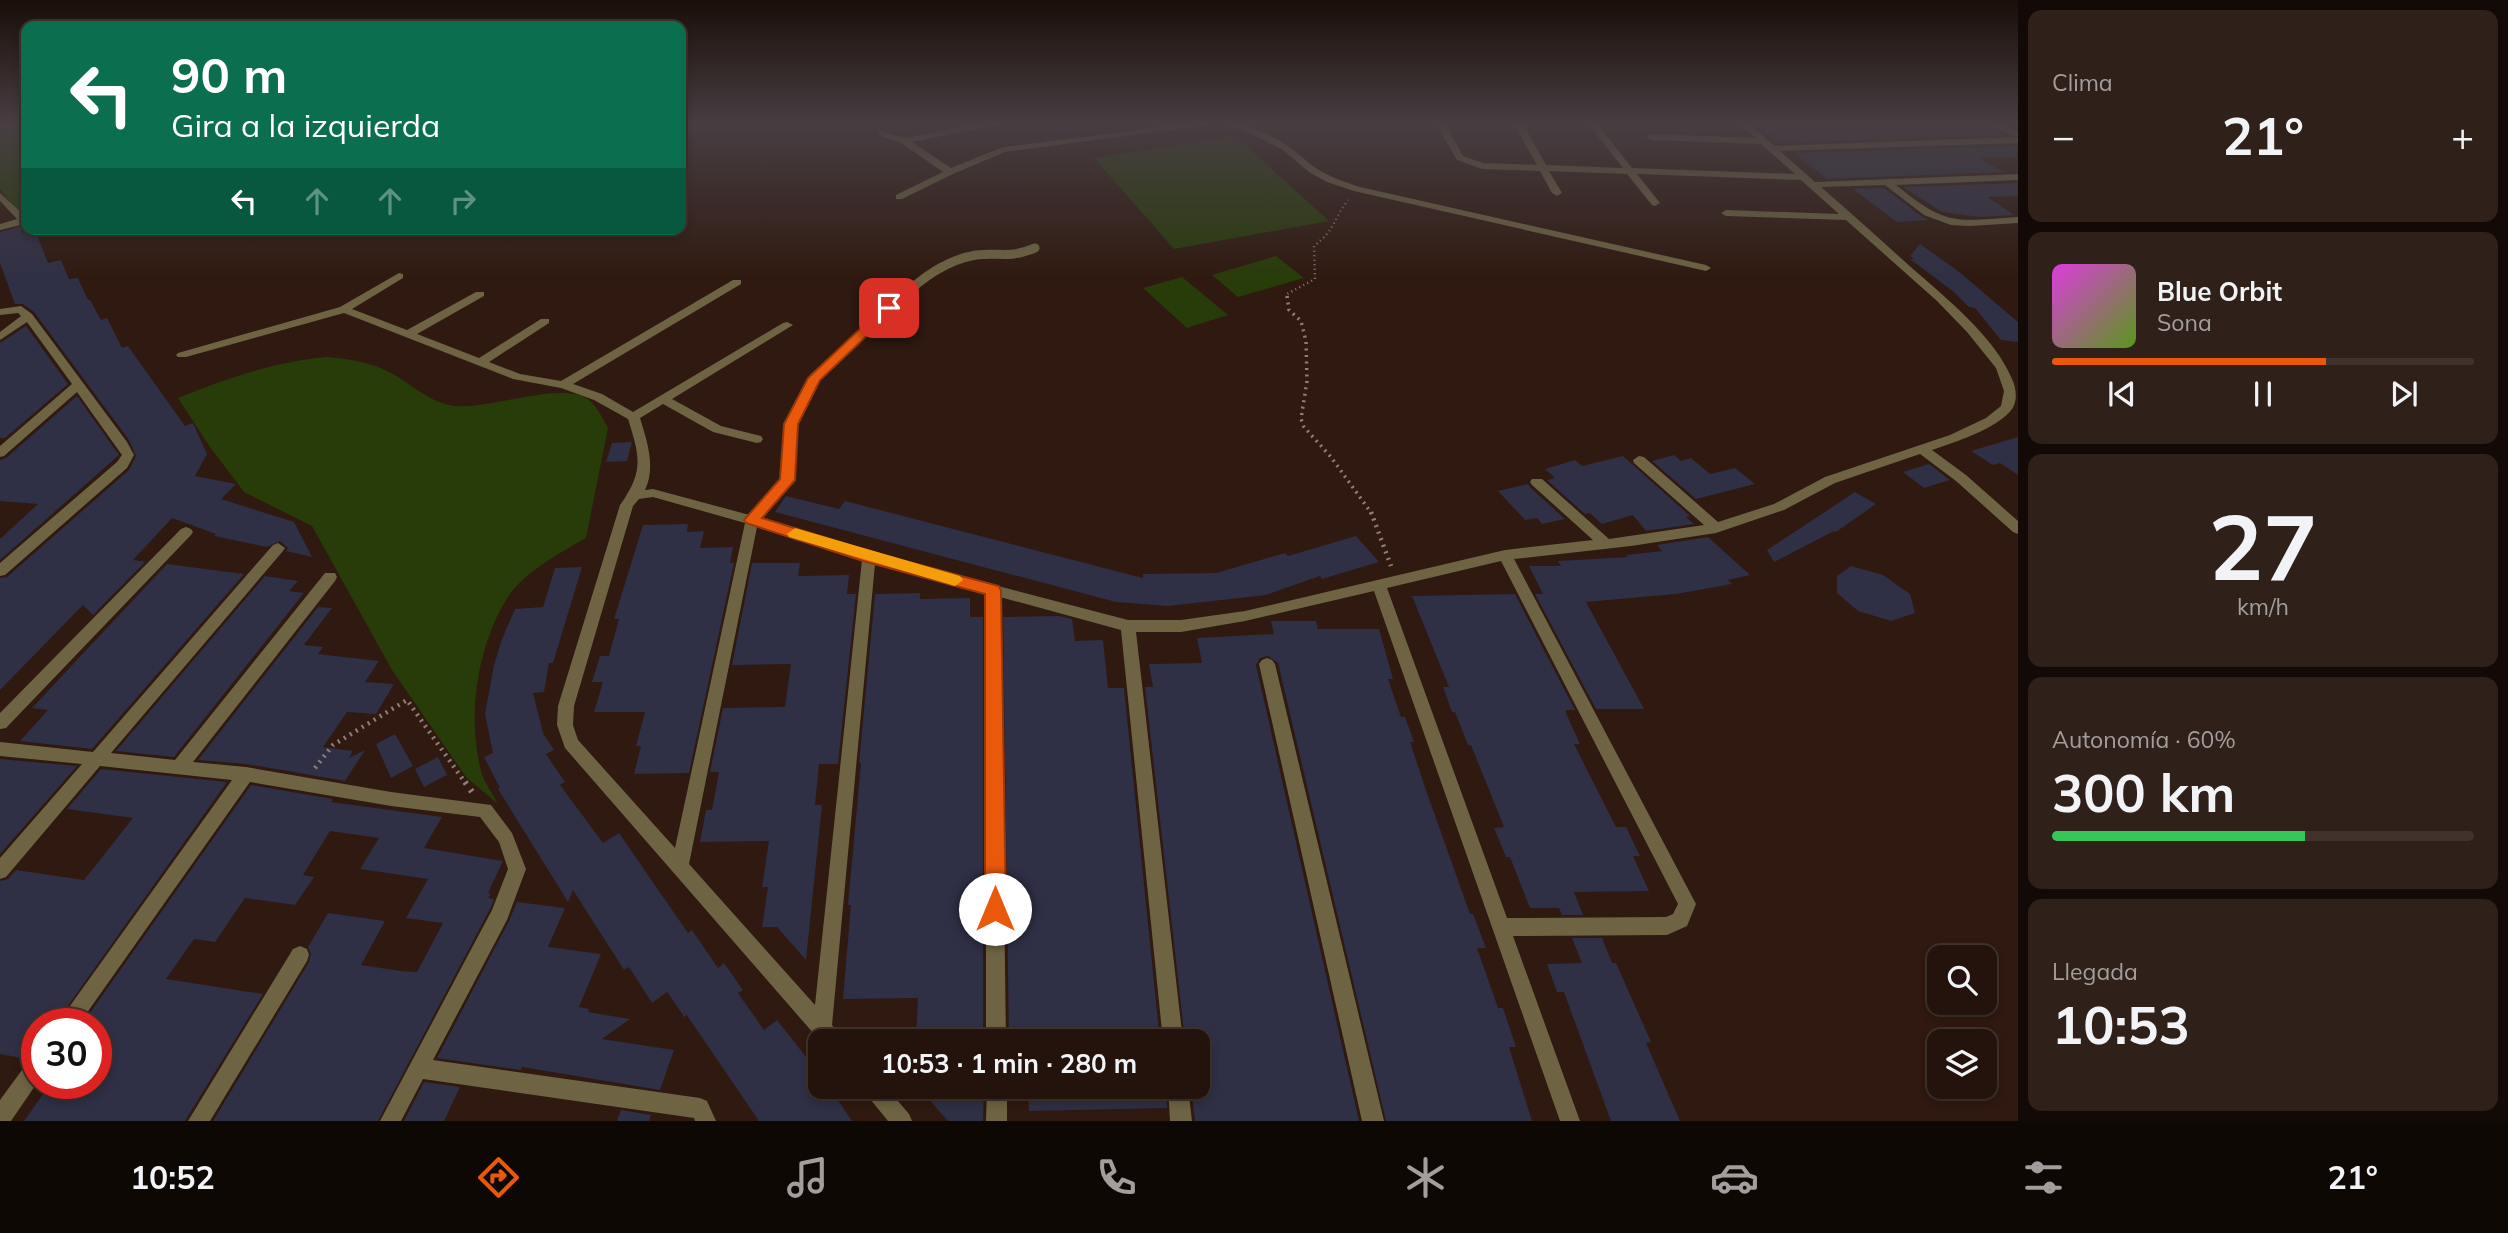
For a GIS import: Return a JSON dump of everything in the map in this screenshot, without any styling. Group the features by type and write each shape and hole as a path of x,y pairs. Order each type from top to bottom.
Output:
{"street":[{"path":"900,197 941,176"},
{"path":"1323,176 1357,189 1706,268"},
{"path":"1548,176 1557,193"},
{"path":"1633,176 1656,204"},
{"path":"1703,176 1888,183 2018,177"},
{"path":"823,1029 571,743 565,725 566,706 627,505 638,495 653,493 752,520 869,557 1128,626 1181,626 1245,616 1505,555 1716,528 1779,507 1829,480 1922,449 1990,421 2007,407 2010,389 1994,358 1972,330 1941,299 1801,176"},
{"path":"1888,183 1943,220 2018,220"},
{"path":"0,196 21,217"},
{"path":"1726,213 1846,217"},
{"path":"0,227 21,221"},
{"path":"183,355 344,309 400,276"},
{"path":"563,385 737,282"},
{"path":"408,334 480,294"},
{"path":"0,312 21,309 29,316 128,455 122,465 0,571"},
{"path":"344,309 517,377 563,385 598,397 633,417 645,453 638,495"},
{"path":"0,337 29,316"},
{"path":"479,363 545,321"},
{"path":"633,417 787,326"},
{"path":"0,453 79,384"},
{"path":"663,399 717,429 757,439"},
{"path":"1922,449 1961,478 2018,529"},
{"path":"1639,460 1716,528"},
{"path":"1537,482 1605,543"},
{"path":"680,864 752,520"},
{"path":"0,723 186,532"},
{"path":"0,871 278,548"},
{"path":"1500,927 1667,926 1680,920 1687,904 1505,555"},
{"path":"829,1029 869,557"},
{"path":"179,767 330,577"},
{"path":"1387,582 1500,927 1570,1121"},
{"path":"993,591 996,1029"},
{"path":"1128,626 1172,1029"},
{"path":"1268,664 1373,1121"},
{"path":"0,749 246,774 485,810 506,838 517,869 500,914 390,1121"},
{"path":"78,1008 246,774"},
{"path":"198,1121 300,955"},
{"path":"417,1068 700,1108 706,1121"},
{"path":"0,1118 21,1088"},
{"path":"883,1099 902,1121"},
{"path":"997,1099 997,1121"},
{"path":"1179,1099 1181,1121"}],"lane":[{"path":"752,520 787,480 791,424 814,378 923,277 968,257 1016,256 1035,248"}],"path":[{"path":"1357,189 1335,217 1331,233 1314,246 1315,279 1287,293 1289,310 1301,321 1307,341 1307,381 1301,419 1304,427 1331,457 1370,509 1387,582"},
{"path":"304,784 333,745 407,700 485,810"}],"green space":[{"path":"0,176 21,176 21,213 18,213 0,188"},
{"path":"1110,176 1280,176 1329,221 1174,249"},
{"path":"1276,256 1304,278 1238,297 1212,275"},
{"path":"1182,277 1228,315 1187,328 1143,288"},
{"path":"326,357 377,367 429,397 454,406 487,404 546,394 579,395 593,404 608,428 586,538 542,564 513,590 488,639 477,683 475,728 481,771 498,804 466,777 392,670 312,526 244,492 178,398 251,372"}],"building":[{"path":"1824,176 1895,176 1827,179"},
{"path":"2018,183 2018,196 1987,197 2014,215 1980,217 1942,212 1903,187"},
{"path":"1884,188 1929,220 1897,222 1853,189"},
{"path":"21,227 21,235 37,235 48,263 61,260 69,279 78,278 101,320 107,318 122,348 128,346 185,426 193,423 207,454 195,476 236,484 221,499 294,522 312,557 286,551 288,548 280,541 267,547 214,536 216,534 172,518 133,560 145,562 93,615 83,605 0,690 0,578 7,577 129,470 136,456 129,440 34,312 23,304 15,304 0,263 0,232"},
{"path":"1920,244 1958,271 2018,322 2018,342 2001,340 1975,308 1969,307 1954,292 1910,259 1914,259 1910,256"},
{"path":"26,326 68,384 5,438 0,438 0,343"},
{"path":"77,396 119,455 0,560 0,539 38,504 0,501 0,460 6,458"},
{"path":"2018,437 2018,475 2000,463 1993,465 1971,451"},
{"path":"632,442 627,461 606,462 612,443"},
{"path":"1674,455 1681,461 1691,458 1710,474 1735,468 1755,484 1696,499 1652,461"},
{"path":"1623,456 1690,516 1686,517 1694,524 1646,531 1633,515 1602,524 1590,513 1585,514 1547,480 1555,478 1545,469 1575,460 1582,466"},
{"path":"1929,464 1950,480 1924,488 1903,472"},
{"path":"1528,484 1565,519 1542,524 1537,518 1525,520 1498,491"},
{"path":"1855,492 1876,504 1836,532 1774,562 1767,550"},
{"path":"786,496 839,509 845,501 1143,578 1143,574 1216,573 1356,536 1379,562 1322,579 1320,576 1266,595 1168,606 1116,602 775,512"},
{"path":"688,524 687,532 704,531 700,548 733,547 730,563 734,563 689,773 634,774 641,746 636,746 645,712 594,712 603,682 592,682 600,656 609,656 619,619 614,619 643,525"},
{"path":"1708,537 1750,575 1728,580 1732,584 1676,594 1586,602 1644,709 1596,709 1535,594 1543,594 1529,566 1561,566 1558,561 1628,557 1626,555 1662,551 1657,545"},
{"path":"752,563 800,563 798,576 849,575 847,594 856,594 838,764 819,764 815,805 822,805 806,960 777,927 762,927 768,887 762,887 769,841 700,842 706,810 712,810 719,772 710,772 723,708 785,707 791,664 732,665"},
{"path":"167,564 244,574 92,749 20,741 48,710 32,708"},
{"path":"1851,566 1883,575 1910,594 1915,613 1891,621 1858,611 1837,593 1837,576"},
{"path":"582,567 553,663 549,663 544,692 533,693 543,733 554,750 546,754 565,782 560,785 603,843 619,833 688,933 692,930 718,968 724,963 743,990 738,993 764,1030 777,1020 808,1059 808,1099 837,1099 852,1121 759,1121 686,1014 685,1018 667,992 652,1003 629,967 624,970 573,890 568,902 498,789 500,788 484,757 493,753 485,714 494,665 515,609 543,607 555,568"},
{"path":"265,576 298,581 289,591 304,593 174,757 116,751"},
{"path":"920,593 920,599 970,598 970,617 983,617 983,1029 917,1029 918,998 843,999 859,763 875,594"},
{"path":"1515,594 1575,710 1566,710 1580,744 1574,744 1616,827 1626,827 1640,856 1633,856 1649,891 1574,892 1583,915 1562,915 1559,908 1530,908 1510,857 1506,857 1494,828 1504,827 1471,745 1468,745 1455,712 1452,712 1443,687 1449,687 1412,596"},
{"path":"318,607 332,608 304,645 323,647 318,654 379,661 365,682 394,684 376,714 347,712 323,747 353,751 349,758 365,750 345,781 246,764 198,760"},
{"path":"1059,616 1072,619 1075,641 1103,640 1108,688 1124,688 1159,1029 1009,1029 1003,617"},
{"path":"1271,621 1316,621 1318,629 1379,629 1393,679 1388,679 1401,717 1405,717 1414,742 1410,742 1470,914 1473,914 1486,948 1477,948 1498,1008 1503,1008 1516,1047 1509,1047 1532,1121 1386,1121 1278,663 1268,656 1260,658 1256,665 1359,1121 1195,1121 1192,1099 1210,1099 1210,1029 1184,1029 1145,687 1153,687 1149,664 1202,663 1197,638 1274,634"},
{"path":"395,734 413,766 391,778 376,744"},
{"path":"438,757 447,775 424,787 415,769"},
{"path":"0,759 77,766 0,854"},
{"path":"101,769 227,782 66,1008 21,1008 21,1058 0,1054 0,881 8,879 16,870 84,880 133,818 67,809"},
{"path":"251,785 333,799 331,802 442,817 424,848 503,861 488,893 491,894 488,898 494,899 490,909 378,1121 213,1121 309,962 311,954 308,947 328,913 385,921 361,965 417,972 443,923 406,918 428,879 360,869 379,838 330,831 303,875 314,877 295,905 245,898 215,942 194,939 166,979 263,994 185,1121 24,1121 40,1099 112,1099 112,1008 93,1008"},
{"path":"517,902 565,908 548,947 601,954 579,1007 589,1009 588,1012 630,1019 602,1039 674,1050 660,1090 522,1067 521,1070 437,1058"},
{"path":"1572,938 1602,938 1651,1042 1646,1043 1680,1121 1611,1121 1564,992 1557,992 1547,964 1582,963"},
{"path":"424,1082 460,1087 444,1121 404,1121"},
{"path":"929,1099 984,1099 983,1121 948,1121"},
{"path":"1028,1099 1167,1099 1167,1108 1029,1111"},
{"path":"621,1110 651,1115 649,1121 617,1121"}],"slow traffic":[{"path":"795,534 955,580"}],"route":[{"path":"889,308 814,378 791,424 787,480 752,520 869,557 993,591 995,909"}]}
